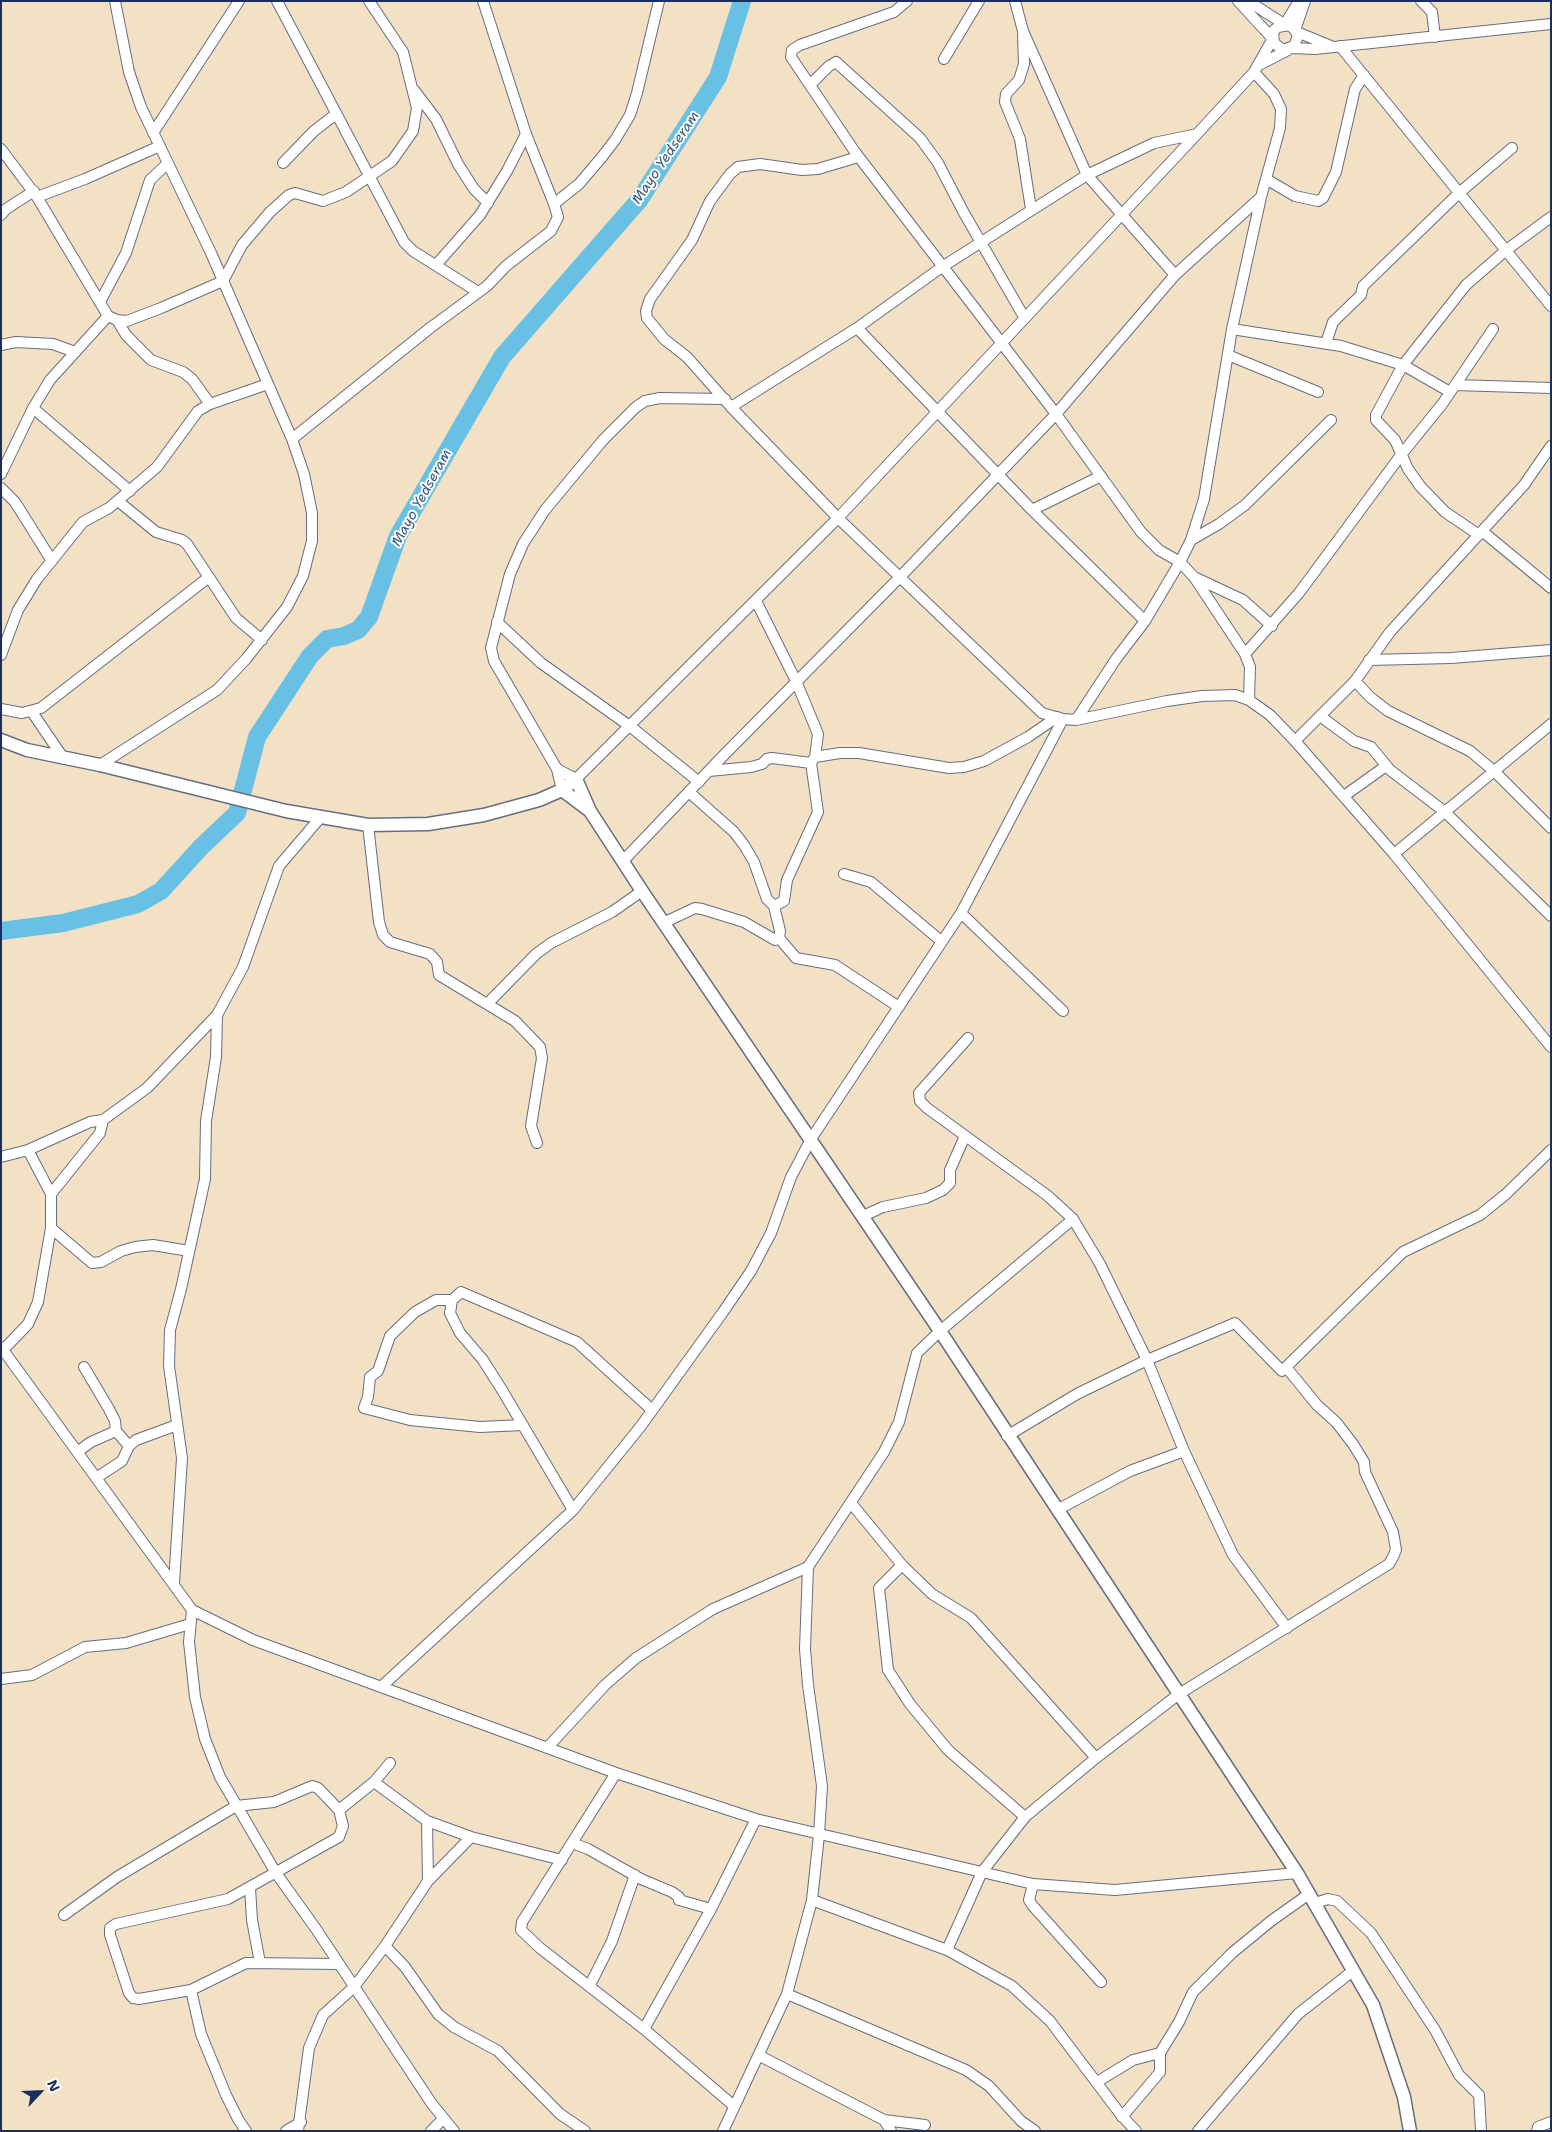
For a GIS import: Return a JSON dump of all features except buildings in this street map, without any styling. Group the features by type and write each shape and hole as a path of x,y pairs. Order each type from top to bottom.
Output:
{"main road":[{"path":"1,740 27,750 100,765 286,811 368,825 428,824 457,821 511,808 562,790 576,779 590,811 663,923 940,1331 1007,1436 1297,1873 1373,2005 1392,2056 1404,2097 1410,2131"},
{"path":"562,790 590,811"}],"street":[{"path":"100,765 217,690 262,640 287,607 303,576 312,541 312,513 304,474 292,439 223,281 141,108 129,72 115,1"},
{"path":"153,133 239,1"},
{"path":"277,1 404,242 413,251 478,292"},
{"path":"112,318 127,321 223,281 242,245 289,195 295,193 323,201 330,200 360,184 392,161 414,132 417,108 403,52 369,1"},
{"path":"292,439 478,292 506,266 551,231 558,218 526,134 482,1"},
{"path":"554,204 579,184 615,140 626,122 637,93 659,1"},
{"path":"907,1 894,12 800,45 792,50 791,57 811,84 858,157 1056,414 1141,532 1158,550 1180,562 1194,577 1245,654 1250,667 1249,700"},
{"path":"944,59 979,1"},
{"path":"1016,1 1022,31 1024,64 1019,80 1006,94 1005,102 1020,139 1031,209"},
{"path":"1238,1 1280,49 1314,49 1551,24"},
{"path":"1248,1 1296,31 1336,46 1364,76 1551,306"},
{"path":"557,769 576,779 631,727 838,518 1256,69 1272,39 1273,31 1284,24 1299,1"},
{"path":"1256,69 1296,43 1296,31 1305,1"},
{"path":"1421,1 1432,12 1435,37"},
{"path":"1022,31 1087,175 1175,275"},
{"path":"811,84 832,63 836,62 848,70 925,144 938,163 964,213 982,241 1024,317"},
{"path":"1076,720 1116,659 1145,621 1180,562 1191,540 1204,499 1212,461 1232,329 1260,197 1280,128 1280,109 1274,94 1256,69"},
{"path":"1266,179 1295,196 1318,201 1323,198 1336,172 1356,89 1364,76"},
{"path":"413,89 436,120 458,164 474,190 488,203"},
{"path":"283,163 314,131 336,114"},
{"path":"436,265 462,238 488,203 526,134"},
{"path":"562,790 557,769 494,661 491,648 510,574 523,544 545,510 603,440 645,401 660,398 728,403 856,328 942,267 1087,175 1154,143 1197,134"},
{"path":"1,215 11,205 36,194 85,180 160,146"},
{"path":"1326,343 1333,322 1361,296 1363,286 1459,193 1512,148"},
{"path":"1,149 36,194 100,302 112,318 151,360 166,364 187,376 210,404"},
{"path":"858,157 818,169 802,170 760,164 738,167 730,174 710,201 692,240 650,299 646,311 647,318 664,339 687,357 728,403 838,518 1042,713 1076,720 1202,696 1235,695 1249,700 1270,716 1295,741 1394,854 1549,1041"},
{"path":"100,302 126,253 150,180 168,163"},
{"path":"623,861 1056,414 1175,275 1260,197"},
{"path":"1551,217 1505,251 1466,285 1403,365 1376,415 1376,420 1395,440 1401,455 1420,486 1444,512 1481,533 1551,588"},
{"path":"1,474 33,408 50,380 75,352 112,318"},
{"path":"856,328 1032,510 1145,621"},
{"path":"1232,329 1326,343 1403,365 1453,389 1551,388"},
{"path":"1245,654 1272,626 1453,389 1494,329"},
{"path":"1,345 16,342 52,344 75,352"},
{"path":"1228,355 1318,392"},
{"path":"1,655 18,610 37,579 83,522 118,501 157,467 198,411 210,404 268,384"},
{"path":"33,408 130,491"},
{"path":"1191,540 1239,510 1330,420"},
{"path":"1295,741 1355,682 1390,632 1524,485 1551,446"},
{"path":"1032,510 1101,476"},
{"path":"1,488 15,502 52,561"},
{"path":"118,501 156,532 182,540 210,577 236,618 262,640"},
{"path":"1,709 22,713 32,712 59,696 210,577"},
{"path":"1194,577 1242,600 1272,626"},
{"path":"756,601 796,681 817,727 818,734 813,760 818,812 787,880 784,901 774,906"},
{"path":"497,622 541,664 631,727 699,782"},
{"path":"1369,660 1451,658 1551,650"},
{"path":"1355,682 1388,711 1470,750 1494,771 1551,828"},
{"path":"32,712 64,759"},
{"path":"1320,716 1354,741 1370,747 1386,766 1445,812 1551,916"},
{"path":"709,771 751,767 772,758 813,760 840,753 859,753 949,768 964,767 984,760 1060,718"},
{"path":"381,1687 573,1510 652,1410 751,1271 771,1234 791,1177 811,1140 961,913 1060,718"},
{"path":"1394,854 1551,724"},
{"path":"1344,796 1386,766"},
{"path":"689,792 734,832 754,862 767,898 774,906 780,931 779,938 796,958 835,965 899,1008"},
{"path":"1,1157 28,1150 90,1122 103,1120 147,1088 218,1014 243,967 279,866 320,818"},
{"path":"368,825 379,922 383,935 390,942 430,954 437,962 439,975 488,1002 515,1021 540,1046 542,1058 531,1126 537,1143"},
{"path":"844,874 871,882 941,941"},
{"path":"488,1002 536,954 551,943 612,912 642,891"},
{"path":"663,923 695,908 744,922 775,940 779,938"},
{"path":"961,913 1063,1011"},
{"path":"174,1583 182,1458 169,1366 170,1330 190,1251 205,1179 206,1121 216,1057 218,1014"},
{"path":"968,1038 919,1093 920,1101 1048,1196 1073,1219 1100,1264 1147,1360 1184,1451 1233,1555 1287,1628"},
{"path":"51,1194 100,1133 103,1120"},
{"path":"863,1216 882,1207 926,1198 943,1190 950,1184 950,1170 965,1136"},
{"path":"28,1150 51,1194 51,1228 38,1302 28,1324 2,1348 192,1610 253,1640 616,1773 756,1819 819,1835 1033,1884 1115,1890 1297,1873"},
{"path":"1007,1436 1077,1394 1147,1360 1235,1324 1279,1370 1286,1367 1403,1252 1447,1229 1480,1215 1506,1194 1551,1150"},
{"path":"723,2131 760,2056 787,1994 812,1900 822,1786 805,1649 808,1567 884,1452 899,1422 918,1353 940,1331 1073,1219"},
{"path":"51,1228 92,1263 101,1262 121,1251 135,1247 153,1245 190,1251"},
{"path":"573,1510 483,1360 460,1333 450,1313 452,1300 461,1292 578,1342 652,1410"},
{"path":"452,1300 436,1300 415,1312 390,1336 378,1371 370,1377 368,1397 364,1408 410,1420 480,1426 523,1425"},
{"path":"84,1366 112,1415 116,1432 130,1446"},
{"path":"947,1950 982,1872 1025,1817 1096,1758 1179,1694 1389,1564 1396,1550 1393,1532 1365,1472 1364,1462 1336,1422 1317,1405 1286,1367"},
{"path":"96,1478 122,1461 130,1446 136,1440 177,1424"},
{"path":"77,1452 91,1442 116,1432"},
{"path":"1057,1510 1130,1471 1184,1451"},
{"path":"851,1503 902,1566 932,1594 971,1618 1096,1758"},
{"path":"902,1566 880,1584 879,1588 888,1670 910,1704 948,1750 1025,1817"},
{"path":"547,1748 605,1685 636,1658 713,1609 808,1567"},
{"path":"192,1610 190,1624 195,1697 205,1739 220,1777 276,1873 443,2119 454,2131"},
{"path":"1,1680 32,1675 85,1647 126,1643 190,1624"},
{"path":"339,1810 374,1782 390,1763"},
{"path":"616,1773 522,1922 521,1930 540,1948 590,1985 644,2029 734,2106"},
{"path":"374,1782 427,1821 471,1837 562,1860"},
{"path":"64,1915 117,1877 236,1806 274,1802 312,1786 318,1788 339,1810 343,1826 339,1837 228,1899 116,1924 110,1928 110,1935 129,1993 132,1998 139,1999 191,1990 246,1963 339,1964"},
{"path":"644,2029 711,1909 756,1819"},
{"path":"427,1821 428,1880"},
{"path":"286,2131 300,2127 309,2048 315,2030 324,2015 354,1987 385,1946 428,1880 471,1837"},
{"path":"572,1843 588,1849 635,1875 672,1892 679,1897 679,1900 711,1909"},
{"path":"590,1985 612,1941 635,1875"},
{"path":"1033,1884 1029,1900 1032,1905 1101,1982"},
{"path":"250,1888 251,1913 260,1963"},
{"path":"1122,2117 1160,2072 1160,2053 1179,2022 1193,1992 1204,1979 1271,1921 1312,1899 1328,1899 1336,1901 1371,1932 1435,2030 1459,2075 1479,2095 1482,2131"},
{"path":"812,1900 947,1950 1012,1986 1050,2021 1132,2130"},
{"path":"385,1946 404,1967 438,2014 454,2027 498,2051 560,2114 585,2131"},
{"path":"1198,2131 1298,2014 1354,1970"},
{"path":"191,1990 193,2007 201,2034 226,2095 246,2131"},
{"path":"787,1994 966,2070 989,2086 1021,2121 1035,2131"},
{"path":"1097,2082 1133,2060 1160,2053"},
{"path":"760,2056 884,2120 925,2125"},
{"path":"431,2131 443,2119"},
{"path":"884,2120 891,2131"},
{"path":"1537,2131 1538,2127 1551,2122"}],"waterway":[{"name":"Mayo Yedseram","path":"1,931 63,923 138,904 161,891 201,847 237,813 257,737 310,656 327,639 344,636 358,630 369,617 398,536 502,357 640,199 718,77 742,1"}]}
